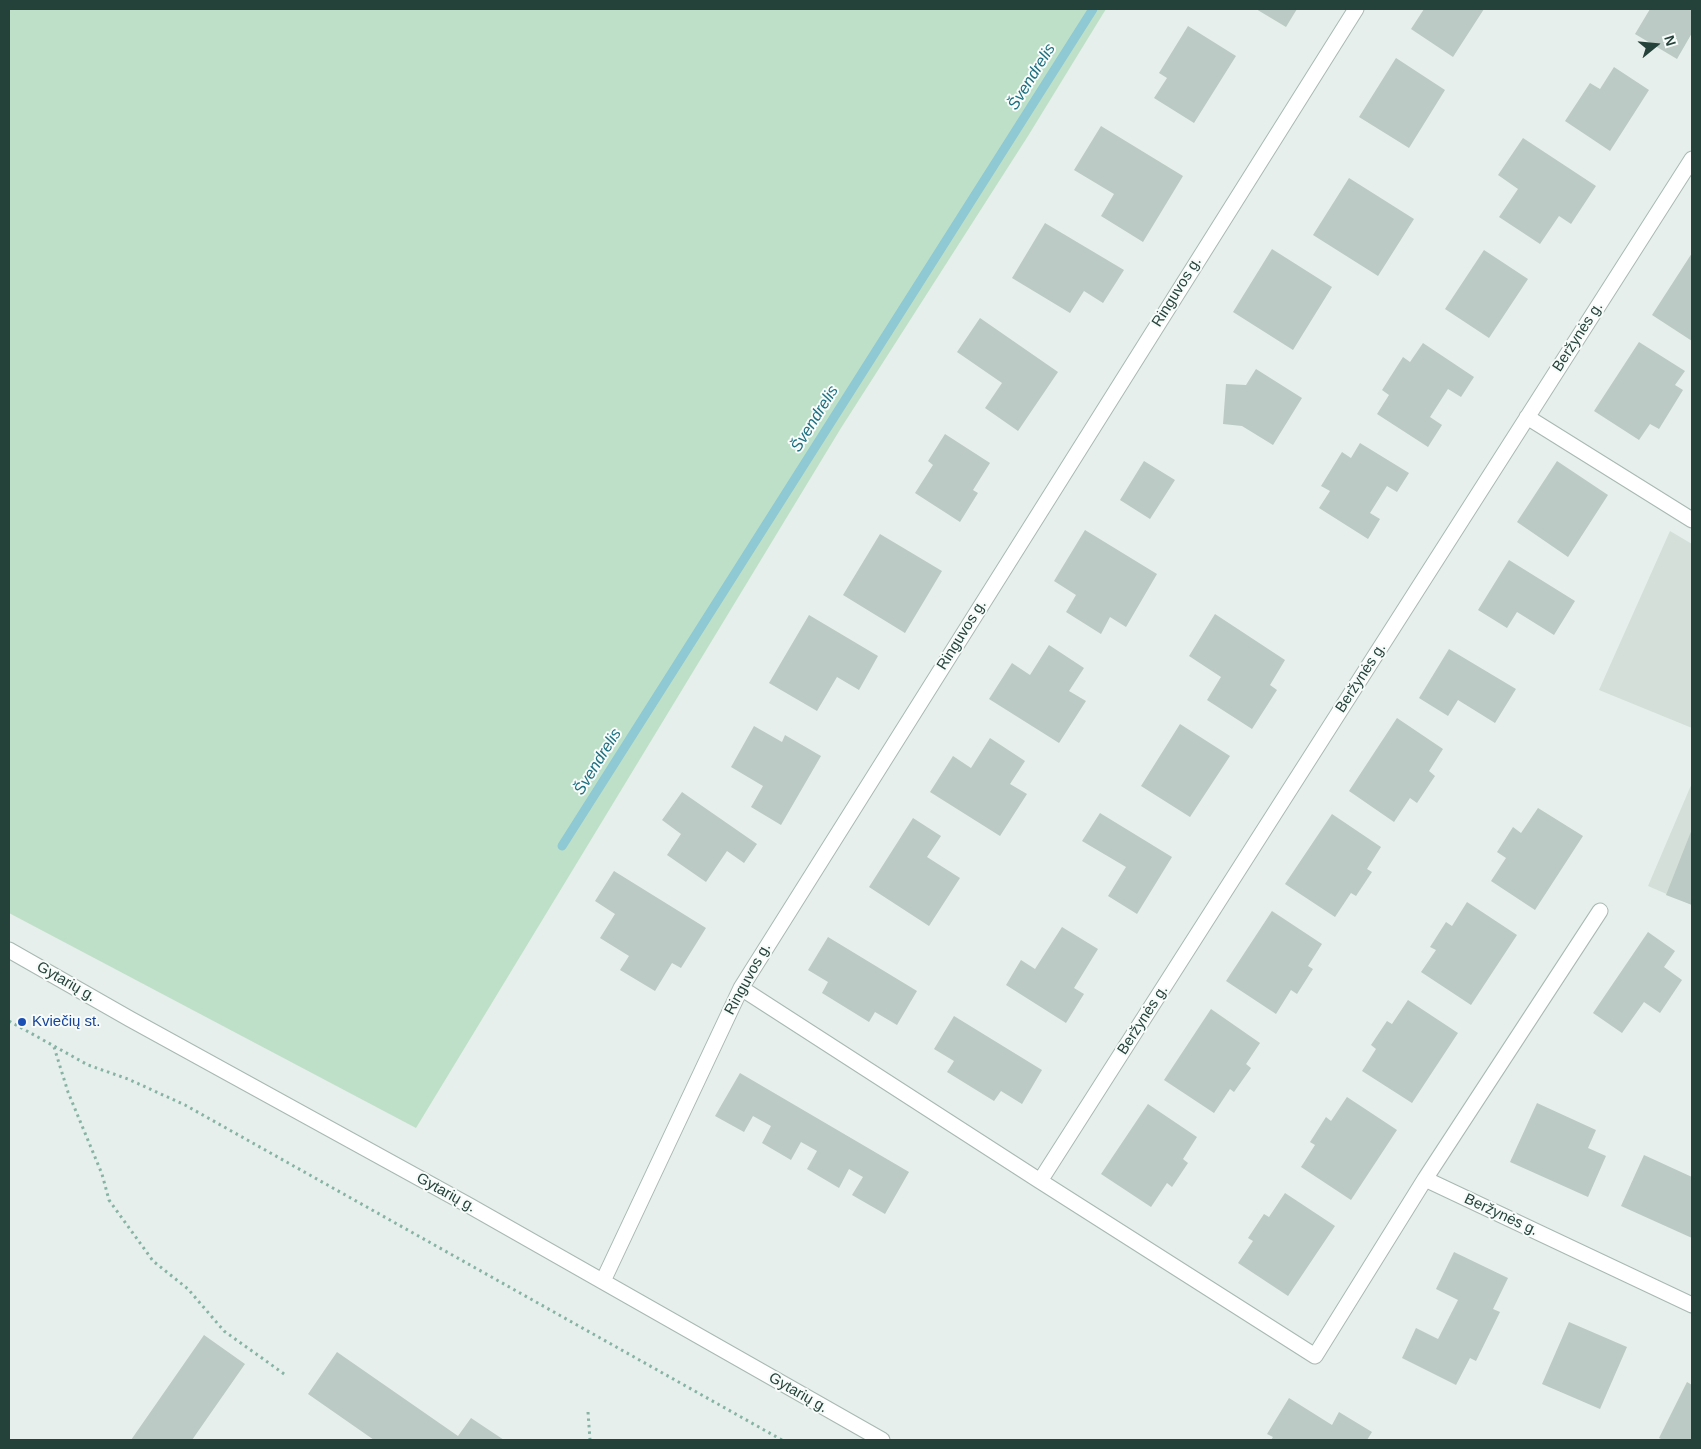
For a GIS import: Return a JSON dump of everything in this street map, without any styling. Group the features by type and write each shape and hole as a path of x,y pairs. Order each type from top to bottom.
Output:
{"street":[{"name":"Ringuvos g.","path":"603,1281 740,988 1356,9"},
{"name":"Beržynės g.","path":"1040,1181 1692,158"},
{"path":"1527,417 1692,520"},
{"path":"740,988 1315,1356 1424,1179 1600,912"},
{"name":"Gytarių g.","path":"9,950 603,1281 882,1440"},
{"name":"Beržynės g.","path":"1424,1179 1692,1305"}],"path":[{"path":"9,1021 88,1065 128,1079 185,1104 782,1440"},
{"path":"54,1047 68,1092 102,1174 109,1200 153,1261 188,1289 224,1331 287,1376"},
{"path":"588,1412 590,1440"}],"shaded area":[{"path":"1670,531 1692,544 1692,728 1599,690"},
{"path":"1692,783 1692,905 1648,886"}],"green space":[{"path":"9,9 1106,9 1028,136 841,428 416,1128 9,913"}],"building":[{"path":"1256,9 1297,9 1286,27"},
{"path":"1424,9 1484,9 1453,57 1411,29"},
{"path":"1650,9 1692,9 1692,33 1677,59 1635,34"},
{"path":"1188,26 1236,56 1194,123 1154,98 1167,78 1159,73"},
{"path":"1396,58 1445,90 1409,148 1359,117"},
{"path":"1614,67 1649,90 1610,151 1565,121 1590,83 1600,89"},
{"path":"1101,126 1183,176 1143,242 1101,216 1114,194 1074,170"},
{"path":"1523,138 1596,186 1571,224 1559,216 1540,244 1499,217 1518,189 1498,175"},
{"path":"1349,178 1414,219 1378,276 1313,235"},
{"path":"1045,223 1124,270 1103,303 1084,291 1070,313 1012,278"},
{"path":"1272,249 1332,287 1293,350 1233,312"},
{"path":"1484,250 1528,279 1489,338 1445,309"},
{"path":"1692,253 1692,341 1652,315"},
{"path":"980,318 1058,372 1018,431 985,408 1002,383 957,352"},
{"path":"1639,342 1685,371 1675,385 1683,390 1659,429 1650,424 1639,440 1594,411"},
{"path":"1423,343 1474,377 1461,397 1448,389 1430,417 1442,425 1428,447 1377,414 1389,395 1382,390 1403,357 1410,362"},
{"path":"1256,369 1302,398 1273,445 1242,426 1223,424 1226,384 1246,385"},
{"path":"945,434 990,463 973,490 978,493 960,522 915,493 933,465 928,461"},
{"path":"1360,443 1409,473 1397,492 1387,486 1370,513 1380,519 1368,539 1319,508 1330,491 1321,486 1342,452 1351,458"},
{"path":"1144,461 1175,480 1150,519 1120,500"},
{"path":"1557,461 1608,495 1568,557 1517,522"},
{"path":"1085,530 1157,574 1126,627 1110,617 1101,634 1066,612 1076,595 1054,581"},
{"path":"880,534 942,571 905,633 843,595"},
{"path":"1509,560 1575,601 1554,635 1517,612 1507,628 1478,610"},
{"path":"1215,614 1285,660 1270,685 1277,690 1252,729 1207,700 1221,677 1189,656"},
{"path":"809,615 878,656 859,690 837,677 817,711 769,683"},
{"path":"1049,645 1084,668 1069,691 1086,701 1059,743 989,699 1012,663 1030,675"},
{"path":"1449,649 1516,689 1495,723 1458,700 1448,716 1419,698"},
{"path":"1397,718 1443,749 1429,771 1435,776 1417,803 1410,798 1394,822 1349,791"},
{"path":"1180,724 1230,756 1190,817 1141,786"},
{"path":"754,726 782,742 785,735 821,756 781,825 751,807 763,786 731,767"},
{"path":"990,738 1025,761 1010,784 1027,794 1000,836 930,792 953,756 971,768"},
{"path":"682,792 757,844 744,863 727,851 706,882 667,855 681,834 662,820"},
{"path":"1538,808 1583,836 1535,910 1491,881 1506,858 1497,852 1513,827 1521,833"},
{"path":"1100,813 1172,857 1137,914 1108,896 1126,867 1082,841"},
{"path":"1332,814 1381,847 1367,869 1372,872 1356,896 1351,893 1335,917 1285,884"},
{"path":"913,818 941,836 927,857 960,878 929,926 869,887"},
{"path":"1692,829 1692,905 1666,895"},
{"path":"614,871 706,928 681,968 672,963 655,991 620,970 629,956 600,938 615,914 595,901"},
{"path":"1467,902 1517,935 1471,1005 1421,972 1436,950 1430,947 1446,922 1452,926"},
{"path":"1272,911 1322,944 1308,966 1313,969 1297,994 1291,990 1276,1014 1226,981"},
{"path":"1062,927 1098,949 1074,988 1084,994 1066,1023 1006,985 1021,960 1035,969"},
{"path":"1648,932 1675,951 1664,967 1682,980 1660,1013 1644,1002 1622,1033 1593,1013"},
{"path":"828,937 917,991 897,1025 875,1012 869,1022 822,993 828,982 808,970"},
{"path":"1408,1000 1458,1033 1412,1103 1362,1071 1376,1049 1371,1045 1387,1021 1392,1024"},
{"path":"1211,1009 1260,1043 1246,1064 1251,1068 1234,1092 1230,1089 1214,1113 1164,1080"},
{"path":"954,1016 1042,1070 1022,1104 1001,1091 994,1101 947,1072 954,1061 934,1049"},
{"path":"740,1073 909,1172 885,1214 852,1195 863,1177 849,1169 839,1188 807,1169 817,1151 801,1142 791,1160 762,1143 771,1126 753,1116 744,1132 715,1116"},
{"path":"1347,1097 1397,1130 1351,1200 1301,1167 1315,1145 1310,1142 1326,1117 1331,1121"},
{"path":"1537,1103 1596,1130 1588,1148 1606,1156 1588,1197 1510,1162"},
{"path":"1148,1104 1197,1137 1183,1159 1188,1163 1172,1187 1167,1183 1151,1207 1101,1174"},
{"path":"1644,1155 1692,1177 1692,1238 1621,1206"},
{"path":"1285,1193 1335,1226 1288,1296 1238,1263 1253,1241 1248,1238 1264,1214 1269,1217"},
{"path":"1454,1252 1508,1278 1493,1309 1500,1312 1476,1361 1470,1358 1456,1385 1402,1358 1416,1328 1438,1339 1458,1300 1436,1289"},
{"path":"1569,1322 1627,1347 1600,1409 1542,1384"},
{"path":"204,1335 245,1364 192,1440 131,1440"},
{"path":"337,1352 458,1436 471,1418 504,1440 374,1440 308,1394"},
{"path":"1687,1382 1692,1385 1692,1440 1663,1440 1659,1438"},
{"path":"1289,1398 1332,1425 1339,1412 1372,1432 1367,1440 1271,1440 1273,1437 1267,1434"}],"waterway":[{"name":"Švendrelis","path":"562,846 1093,9"}],"place":[{"name":"Kviečių st.","path":"22,1022"}]}
